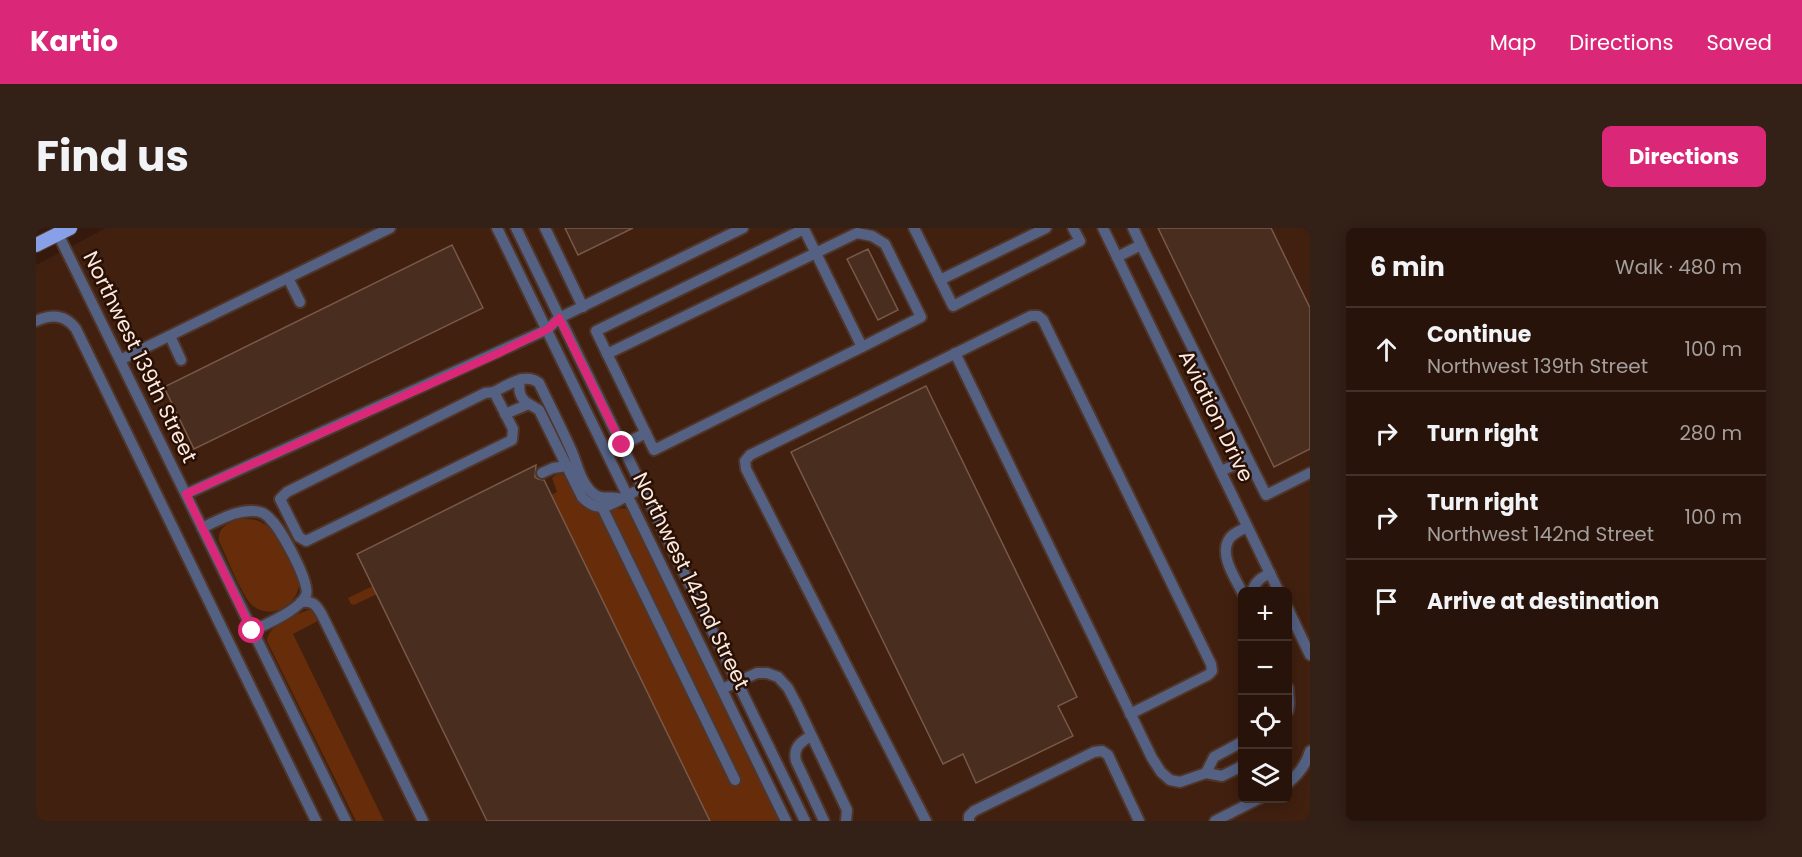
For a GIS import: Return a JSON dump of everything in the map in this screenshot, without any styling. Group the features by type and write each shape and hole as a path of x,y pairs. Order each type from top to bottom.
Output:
{"main road":[{"path":"36,245 64,231"}],"street":[{"path":"120,360 390,228"},
{"name":"Northwest 142nd Street","path":"497,228 548,329 624,497 786,821"},
{"name":"Northwest 142nd Street","path":"516,228 805,821"},
{"path":"545,228 583,307"},
{"path":"186,494 548,329 559,318 743,228"},
{"path":"607,354 816,252 857,233 863,233 885,244 921,317 862,347 654,450 596,332 805,228 816,252 862,347"},
{"path":"914,228 952,306 1080,241 1073,228"},
{"path":"940,280 1047,228"},
{"name":"Aviation Drive","path":"1103,228 1277,587"},
{"path":"1133,228 1266,495 1310,473"},
{"name":"Northwest 139th Street","path":"64,231 120,360 345,821"},
{"path":"1117,257 1141,245"},
{"path":"288,278 300,302"},
{"path":"926,821 746,469 745,461 750,455 1031,316 1038,316 1043,320 1211,664 1212,671 1208,675 1130,714"},
{"path":"36,321 46,317 59,317 69,321 76,328 316,821"},
{"path":"170,336 181,360"},
{"path":"955,353 1130,714 1161,772 1170,780 1180,782 1206,773 1222,776 1238,768"},
{"path":"494,392 513,429 512,440 311,539 302,540 299,537 280,499 287,492 485,393 494,392 521,379 534,379 539,384 572,452 584,483 597,496 624,497"},
{"path":"521,379 519,390 523,398 539,410 582,496 588,503 602,507 616,504 642,488"},
{"path":"505,414 529,404"},
{"path":"622,445 646,433"},
{"path":"1221,471 1248,459"},
{"path":"542,473 567,466"},
{"path":"602,507 735,780"},
{"path":"202,528 238,513 251,511 262,513 272,520 423,821"},
{"path":"1240,587 1229,565 1226,552 1228,541 1234,534 1247,527"},
{"path":"1253,587 1260,578 1270,573"},
{"path":"252,631 300,602 307,594 307,586"},
{"path":"300,602 316,604"},
{"path":"1292,619 1310,655"},
{"path":"722,689 757,674 767,673 778,677 788,688 847,810 846,821"},
{"path":"811,736 797,746 796,761 824,821"},
{"path":"1206,773 1214,757 1238,744"},
{"path":"969,821 969,816 974,811 1094,752 1102,751 1108,755 1139,821"},
{"path":"1292,779 1299,774 1307,762 1310,751"},
{"path":"1215,821 1250,803"}],"shaded area":[{"path":"106,228 1310,228 1310,821 36,821 36,265"},
{"path":"562,474 580,503 589,510 600,512 621,508 630,511 780,821 710,821 551,495 557,492 552,478"},
{"path":"256,520 269,528 293,562 299,586 291,602 284,607 269,612 253,606 236,578 219,541 219,536 222,528 233,521"},
{"path":"373,586 377,594 354,605 351,604 348,598"},
{"path":"310,609 315,612 318,619 316,622 293,634 384,821 356,821 267,641 272,630 278,625"}],"building":[{"path":"565,228 633,228 578,255"},
{"path":"1158,228 1271,228 1310,308 1310,449 1274,467"},
{"path":"452,245 483,308 194,449 164,387"},
{"path":"868,249 898,310 878,320 847,259"},
{"path":"926,386 1077,697 1058,706 1073,736 976,783 963,754 943,764 791,452"},
{"path":"536,465 535,477 544,480 710,821 487,821 357,554"}],"route":[{"path":"252,631 186,494 501,352 548,329 559,318 622,445"}]}
